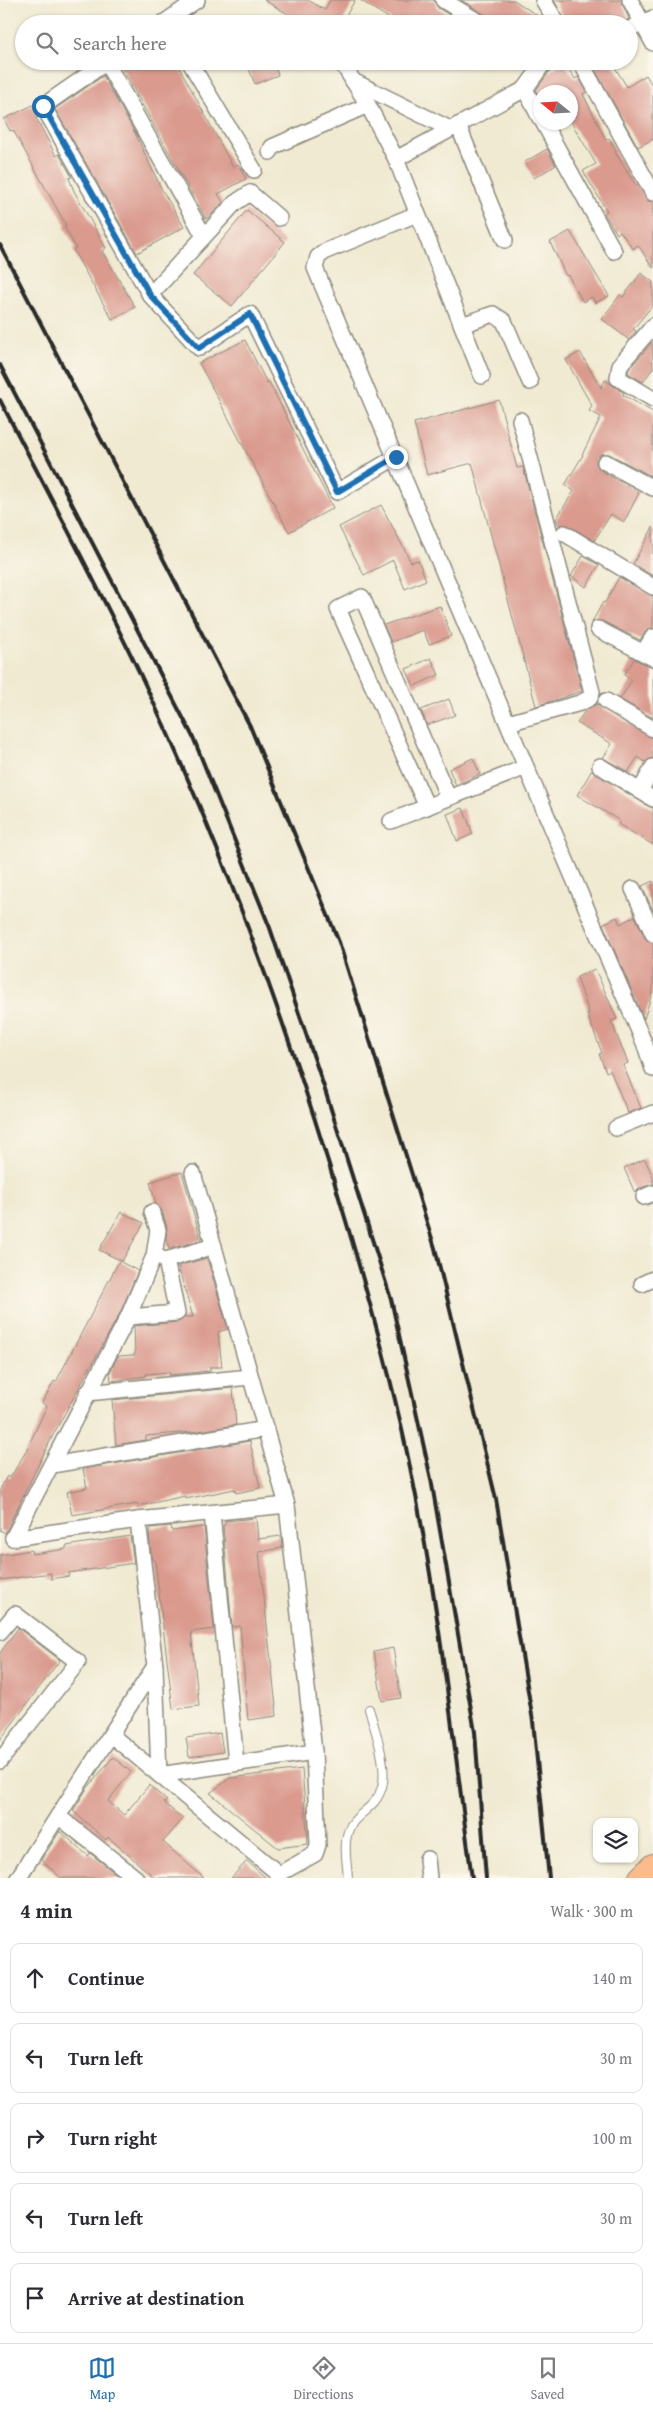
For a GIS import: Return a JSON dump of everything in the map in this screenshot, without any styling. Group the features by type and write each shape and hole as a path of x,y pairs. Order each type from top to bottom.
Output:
{"main road":[{"path":"641,1878 653,1866"}],"street":[{"path":"175,15 197,0"},
{"path":"443,0 467,15"},
{"path":"543,0 552,15"},
{"path":"630,0 648,20 653,43"},
{"path":"95,70 43,106 150,295 199,348 250,314 337,492 396,457"},
{"path":"111,70 204,236"},
{"path":"194,70 254,170"},
{"path":"347,70 368,105 396,159 482,376"},
{"path":"396,159 525,89 538,70"},
{"path":"585,70 653,193"},
{"path":"354,81 454,127 505,240"},
{"path":"525,89 533,104"},
{"path":"270,152 272,147 368,105"},
{"path":"547,130 614,251"},
{"path":"150,295 235,203 250,193 279,218"},
{"path":"417,214 326,251 318,257 315,268 646,1045 653,1069"},
{"path":"462,325 493,314 504,320 530,382"},
{"path":"653,326 620,365 618,378 653,399"},
{"path":"508,723 580,703 590,698 592,692 520,420"},
{"path":"606,462 653,488"},
{"path":"564,534 653,586"},
{"path":"427,807 338,609 362,597 448,797"},
{"path":"598,629 648,656 653,637"},
{"path":"606,701 653,729"},
{"path":"600,766 647,795 653,767"},
{"path":"391,821 526,767"},
{"path":"633,889 653,934"},
{"path":"646,1045 653,1027"},
{"path":"616,1128 653,1113"},
{"path":"111,1735 278,1876 315,1854 318,1850 314,1752 287,1505 193,1173"},
{"path":"128,1317 177,1313 160,1258 158,1230 152,1212"},
{"path":"214,1246 160,1258 86,1393 52,1465 14,1538 138,1520 287,1505"},
{"path":"86,1393 250,1377"},
{"path":"52,1465 266,1429"},
{"path":"212,1513 236,1762"},
{"path":"138,1520 155,1666 159,1776"},
{"path":"0,1632 15,1614 78,1662 0,1761"},
{"path":"24,1875 58,1816 155,1666"},
{"path":"159,1776 236,1762 314,1752"},
{"path":"58,1816 136,1878"},
{"path":"427,1859 429,1878"}],"lane":[{"path":"348,1878 346,1841 351,1825 376,1803 383,1786 383,1767 369,1709"}],"building":[{"path":"264,0 308,0 325,10 330,0 355,0 346,15 290,15"},
{"path":"360,0 434,0 438,8 449,15 384,15"},
{"path":"461,0 514,0 536,15 485,15"},
{"path":"554,0 621,0 627,15 562,15"},
{"path":"123,70 181,70 233,167 238,164 246,179 218,194 223,202 206,219"},
{"path":"250,70 276,70 278,75 255,84"},
{"path":"552,70 569,70 575,79 578,77 587,92 583,94 606,140 609,138 615,152 636,186 638,184 648,201 653,202 653,268 638,245 633,249 620,231 617,234 604,213 607,211 583,171 596,164 576,130 578,130 578,85 540,85"},
{"path":"595,70 617,70 627,87 646,75 653,87 653,139 638,147"},
{"path":"103,76 135,133 162,190 184,227 137,253 55,109"},
{"path":"33,105 38,117 36,118 56,156 59,154 72,177 69,178 74,191 106,248 102,251 135,307 112,319 73,250 76,248 64,226 66,225 13,130 10,131 4,119"},
{"path":"547,149 556,165 534,178 525,162"},
{"path":"247,210 285,242 232,306 193,275"},
{"path":"570,231 609,296 595,303 592,297 583,302 568,275 566,276 550,242"},
{"path":"641,273 653,282 653,305 633,329 636,331 629,340 602,319 620,295 623,297"},
{"path":"245,340 267,383 269,382 333,508 289,532 199,363"},
{"path":"652,342 653,368 643,382 628,373 629,369"},
{"path":"580,352 601,388 605,380 624,393 623,395 653,412 653,477 609,454 601,454 597,458 596,463 600,470 639,493 624,522 611,514 594,541 568,525 559,525 556,519 574,491 565,485 583,455 601,417 589,411 592,406 566,360"},
{"path":"499,400 517,468 523,467 582,691 536,706 472,463 427,475 414,423"},
{"path":"381,505 411,562 418,560 426,580 405,589 393,560 364,575 339,527"},
{"path":"653,527 653,576 633,564"},
{"path":"583,556 599,565 586,587 571,576"},
{"path":"619,577 653,596 653,627 645,632 640,640 602,621 592,622"},
{"path":"440,606 451,636 429,644 423,630 391,642 384,625"},
{"path":"431,658 439,675 414,686 406,669"},
{"path":"634,659 653,667 653,718 620,699 632,680 624,675"},
{"path":"449,699 455,715 427,725 421,710"},
{"path":"596,704 653,738 653,758 645,762 638,757 628,772 603,758 612,744 577,723 585,711"},
{"path":"473,758 480,774 456,785 449,769"},
{"path":"592,770 653,808 653,845 618,824 620,821 577,795"},
{"path":"463,808 473,834 457,841 447,814"},
{"path":"653,881 653,911 642,886"},
{"path":"635,916 645,938 653,943 653,990 644,1019 603,924 617,917 620,924"},
{"path":"595,969 617,1019 611,1021 628,1063 623,1065 641,1108 628,1113 610,1070 606,1072 599,1054 602,1053 587,1014 589,1013 577,977"},
{"path":"645,1159 653,1177 653,1184 640,1188 635,1193 624,1168"},
{"path":"182,1172 201,1240 169,1249 166,1238 167,1227 161,1209 156,1204 150,1182"},
{"path":"121,1212 144,1223 122,1261 99,1250"},
{"path":"207,1258 228,1329 218,1332 222,1367 210,1367 210,1371 170,1375 169,1372 146,1374 146,1376 111,1381 110,1372 118,1356 135,1355 134,1326 178,1322 185,1317 193,1317 178,1266"},
{"path":"119,1261 138,1271 120,1313 53,1435 5,1533 0,1530 0,1490 7,1476 10,1478 25,1453 47,1406 42,1403 54,1381 56,1382"},
{"path":"233,1388 236,1425 192,1432 146,1436 146,1440 116,1445 112,1400"},
{"path":"250,1441 260,1488 236,1493 235,1489 185,1499 185,1496 138,1506 137,1504 72,1515 67,1492 87,1488 83,1469"},
{"path":"256,1518 258,1539 281,1536 282,1548 259,1552 277,1716 248,1720 240,1626 232,1627 223,1525 225,1525 225,1521"},
{"path":"171,1526 172,1531 204,1527 214,1629 191,1632 199,1706 173,1709 155,1560 152,1560 149,1533 150,1528"},
{"path":"130,1536 134,1563 68,1573 69,1576 51,1579 51,1573 0,1580 0,1555 31,1550 32,1554 66,1549 66,1546"},
{"path":"18,1628 60,1660 0,1740 0,1653"},
{"path":"393,1648 401,1698 382,1701 374,1652"},
{"path":"220,1733 223,1752 189,1757 186,1738"},
{"path":"113,1757 131,1772 108,1801 124,1815 149,1785 167,1801 164,1803 183,1819 163,1842 204,1878 155,1878 108,1837 106,1840 73,1811 86,1790"},
{"path":"302,1769 308,1844 278,1848 210,1793 230,1778"},
{"path":"60,1831 88,1856 90,1853 121,1878 61,1878 41,1860"},
{"path":"247,1861 266,1878 231,1878"}],"railway":[{"path":"0,245 250,726 339,942 435,1248 496,1499 533,1721 549,1878"},
{"path":"0,365 193,737 270,928 324,1087 391,1299 431,1479 475,1732 486,1878"},
{"path":"0,400 73,539 143,680 203,814 257,951 328,1161 366,1290 404,1437 437,1620 472,1878"}],"route":[{"path":"43,106 150,295 199,348 250,314 337,492 396,457"}]}
